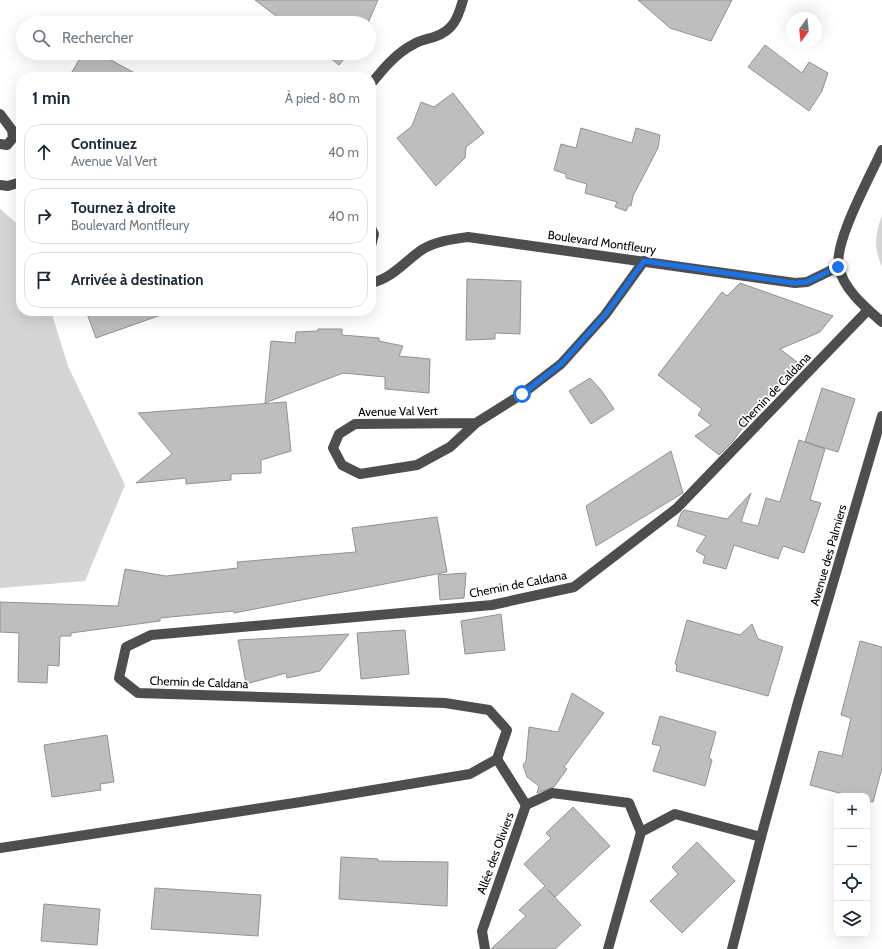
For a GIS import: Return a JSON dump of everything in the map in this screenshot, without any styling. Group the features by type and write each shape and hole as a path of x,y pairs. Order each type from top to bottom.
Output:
{"street":[{"path":"376,78 394,58 414,43 436,37 451,29 458,17 463,0"},
{"path":"0,114 12,130 13,138 7,145 0,144"},
{"path":"882,150 845,231 838,267 846,284 868,310 882,322"},
{"path":"0,185 8,186 16,184"},
{"name":"Boulevard Montfleury","path":"376,282 381,281 396,272 423,249 442,241 468,237 794,283 807,282 838,267"},
{"name":"Avenue Val Vert","path":"476,423 355,424 339,434 333,448 342,465 360,474 416,465 450,447 476,423 522,394 561,364 605,315 644,261"},
{"name":"Chemin de Caldana","path":"497,759 507,730 489,710 445,703 138,693 119,678 126,647 151,635 492,605 574,587 677,508 868,310"},
{"name":"Avenue des Palmiers","path":"761,837 798,702 882,416"},
{"path":"0,848 301,802 470,774 497,759 526,805"},
{"name":"Allée des Oliviers","path":"485,949 482,930 526,805 552,793 629,803 641,832"},
{"path":"608,949 641,832 675,814 761,837 732,949"}],"shaded area":[{"path":"0,209 16,223 16,316 53,316 68,366 125,485 85,581 0,588"},
{"path":"882,215 882,267 877,253 876,241"}],"building":[{"path":"255,0 378,0 371,16 276,16"},
{"path":"638,0 732,0 711,41 670,28"},
{"path":"765,45 802,73 809,62 828,73 822,91 809,111 748,67"},
{"path":"79,60 111,60 133,72 72,72"},
{"path":"333,60 343,60 339,65"},
{"path":"453,93 484,133 466,147 465,158 436,186 397,138 412,126 421,102 434,107"},
{"path":"581,128 632,143 636,128 660,135 658,148 633,196 631,206 629,205 626,211 615,207 617,202 585,193 587,184 566,178 566,174 554,170 561,144 576,148"},
{"path":"467,279 521,281 520,334 495,333 495,339 466,340"},
{"path":"740,283 833,316 820,332 780,349 797,362 763,406 760,404 733,441 719,455 695,436 711,425 698,415 702,409 658,375 722,292 727,296"},
{"path":"88,316 158,316 96,338"},
{"path":"318,329 342,329 342,335 379,338 379,341 403,346 399,356 430,359 429,393 385,389 385,377 343,373 265,403 271,341 295,343 296,332 318,331"},
{"path":"590,378 601,390 614,409 591,424 569,391"},
{"path":"822,388 855,399 838,452 805,442"},
{"path":"286,402 291,451 261,460 261,473 231,474 231,480 186,484 186,478 136,483 172,454 138,413"},
{"path":"799,440 825,449 810,500 821,503 804,553 783,546 778,559 734,545 726,569 703,563 705,556 696,551 706,536 677,526 681,513 684,510 727,519 751,493 741,522 758,526 766,498 780,502"},
{"path":"671,451 683,493 596,546 586,506"},
{"path":"437,517 447,572 234,613 234,611 160,618 160,621 71,633 71,636 60,636 59,666 48,665 47,683 18,682 19,633 0,632 0,602 118,606 125,569 166,576 238,568 237,562 356,552 352,528"},
{"path":"466,573 464,598 440,600 438,575"},
{"path":"501,614 505,650 465,654 461,621"},
{"path":"687,620 740,635 752,624 758,639 783,647 768,696 676,671 677,665 675,664"},
{"path":"405,630 409,674 361,679 357,633"},
{"path":"349,634 320,671 287,678 286,673 246,684 238,640"},
{"path":"860,641 882,647 882,768 873,802 870,802 870,793 839,793 810,785 819,751 842,756 851,718 841,715"},
{"path":"572,693 604,713 564,767 567,769 554,787 537,793 539,786 527,777 523,765 526,761 529,727 558,732"},
{"path":"660,716 716,732 709,758 712,760 705,786 653,771 661,746 652,744"},
{"path":"107,735 114,782 100,784 101,790 52,797 44,745"},
{"path":"573,807 610,846 555,897 547,889 581,925 555,949 491,949 526,916 519,910 545,886 524,864 551,838 546,833"},
{"path":"697,842 735,881 682,933 650,901 678,874 672,867"},
{"path":"341,857 378,859 378,861 448,862 447,906 339,899"},
{"path":"155,888 261,895 258,936 151,929"},
{"path":"44,904 100,909 97,945 41,941"}],"route":[{"path":"522,394 561,364 605,315 644,261 794,283 807,282 838,267"}]}
